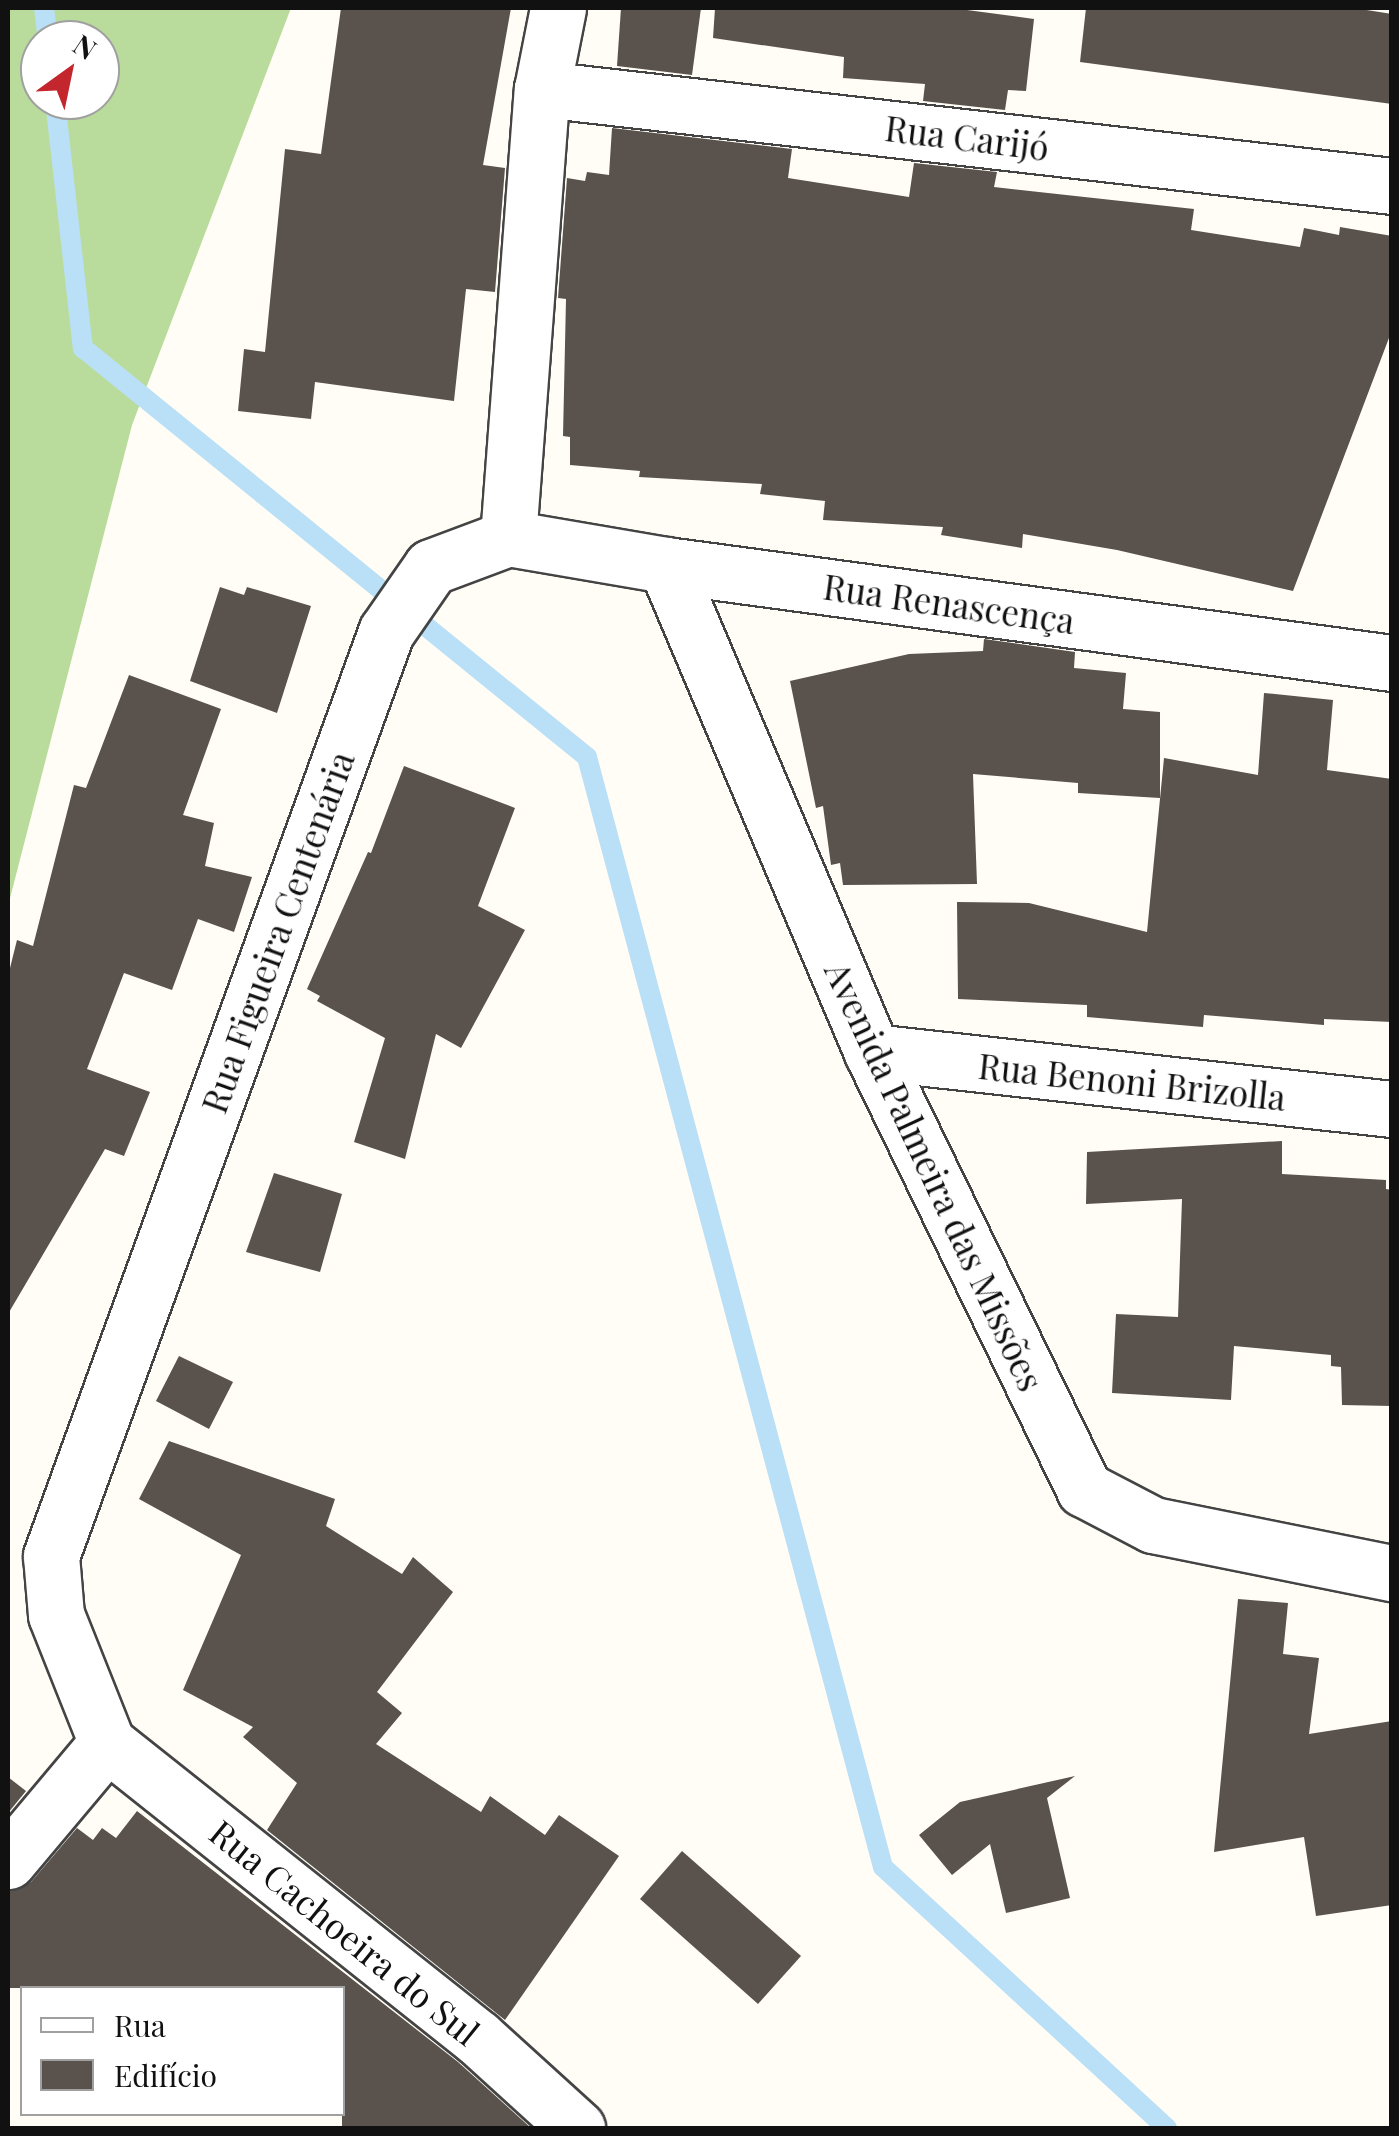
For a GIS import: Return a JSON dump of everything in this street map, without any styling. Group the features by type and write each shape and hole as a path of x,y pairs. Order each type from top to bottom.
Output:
{"street":[{"path":"508,538 542,89 558,8"},
{"name":"Rua Carijó","path":"542,89 1392,186"},
{"name":"Rua Renascença","path":"508,538 666,565 1392,663"},
{"name":"Rua Figueira Centenária","path":"107,1743 56,1615 51,1556 386,632 431,567 508,538"},
{"name":"Avenida Palmeira das Missões","path":"666,565 872,1052 1084,1489 1153,1525 1392,1573"},
{"name":"Rua Benoni Brizolla","path":"872,1052 1392,1110"},
{"path":"8,1860 107,1743"},
{"name":"Rua Cachoeira do Sul","path":"107,1743 478,2038 577,2128"}],"green space":[{"path":"8,8 291,8 132,425 8,906"}],"building":[{"path":"341,8 511,8 483,165 505,168 495,292 466,289 454,401 315,382 311,419 238,411 244,349 265,352 285,149 321,154"},
{"path":"621,8 701,8 692,75 617,66"},
{"path":"715,8 952,8 1034,19 1026,91 1008,90 1005,110 923,101 925,84 843,78 844,57 713,38"},
{"path":"1086,8 1354,8 1392,14 1392,104 1080,62"},
{"path":"612,128 792,149 788,178 909,197 914,163 997,172 994,187 1194,209 1191,230 1300,247 1304,228 1339,235 1340,227 1392,236 1392,330 1293,591 1117,550 1023,534 1022,548 941,535 943,527 823,520 825,501 760,494 762,484 639,477 640,471 570,465 570,437 563,436 566,299 558,298 567,178 585,181 587,172 609,175"},
{"path":"220,587 244,595 247,587 311,606 277,713 190,681"},
{"path":"984,639 1075,652 1074,668 1126,673 1123,709 1160,712 1160,798 1078,793 1078,783 973,774 977,884 843,885 840,863 831,865 823,806 816,808 790,681 909,654 983,651"},
{"path":"129,675 221,709 183,815 214,823 205,866 252,877 234,932 198,919 172,990 124,973 87,1069 150,1092 124,1156 105,1149 8,1314 8,976 17,940 33,946 74,785 86,788"},
{"path":"1264,693 1333,700 1327,770 1392,779 1392,1022 1324,1019 1324,1025 1204,1015 1203,1027 1087,1017 1087,1005 958,999 957,902 1029,903 1147,932 1164,758 1258,775"},
{"path":"404,766 515,808 478,906 525,930 461,1048 436,1034 405,1159 354,1142 385,1038 317,1001 320,996 307,989 368,852 371,853"},
{"path":"1282,1141 1282,1174 1386,1180 1386,1189 1392,1190 1392,1406 1342,1405 1341,1367 1331,1366 1331,1355 1234,1346 1231,1400 1112,1393 1116,1314 1178,1317 1182,1199 1086,1204 1087,1152"},
{"path":"274,1173 342,1194 320,1272 246,1252"},
{"path":"179,1356 233,1382 209,1429 156,1401"},
{"path":"169,1441 335,1499 326,1526 402,1574 413,1557 453,1592 377,1692 402,1713 376,1744 481,1812 490,1796 545,1835 559,1815 619,1856 505,2020 267,1830 297,1783 243,1737 253,1727 183,1690 241,1555 139,1499"},
{"path":"1238,1599 1288,1603 1283,1654 1319,1658 1309,1734 1392,1721 1392,1905 1316,1916 1304,1837 1214,1852"},
{"path":"1075,1776 1047,1798 1070,1898 1006,1913 990,1844 952,1875 919,1835 960,1802"},
{"path":"8,1777 26,1791 8,1813"},
{"path":"137,1811 458,2062 531,2128 342,2128 345,1986 8,1988 8,1891 31,1882 77,1828 93,1840 102,1828 116,1838"},
{"path":"682,1851 801,1956 758,2004 640,1899"}],"waterway":[{"path":"44,8 46,20"},
{"path":"57,120 83,348 587,757 883,1867 1167,2128"}]}
